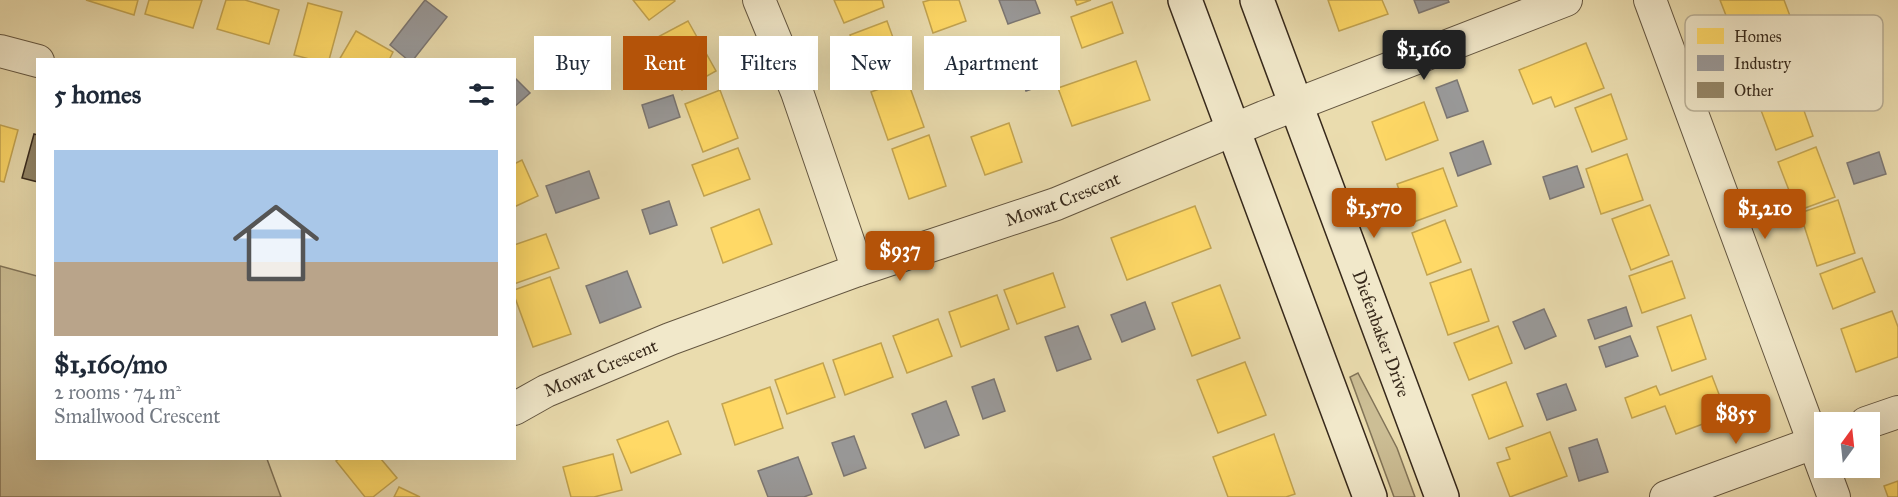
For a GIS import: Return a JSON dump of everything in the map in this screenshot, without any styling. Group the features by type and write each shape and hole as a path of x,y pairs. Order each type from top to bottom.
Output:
{"street":[{"path":"759,0 797,92 858,270"},
{"path":"1185,0 1370,497"},
{"name":"Diefenbaker Drive","path":"1257,0 1442,497"},
{"name":"Mowat Crescent","path":"516,408 546,391 670,339 858,270 1056,204 1264,117 1566,0"},
{"path":"1650,0 1685,91"},
{"path":"0,51 36,60"},
{"path":"1693,111 1814,428"},
{"path":"1880,418 1898,412"},
{"path":"1666,497 1814,443"},
{"path":"1829,478 1834,497"}],"shaded area":[{"path":"0,266 36,276 36,460 267,460 281,497 0,497"},
{"path":"1358,373 1397,448 1415,497 1394,497 1350,377"}],"building: Homes":[{"path":"86,0 138,0 134,15"},
{"path":"149,0 202,0 193,28 145,14"},
{"path":"226,0 245,0 279,10 269,44 217,29"},
{"path":"633,0 674,0 675,1 649,20"},
{"path":"834,0 882,0 884,7 844,23"},
{"path":"959,0 966,21 933,33 923,2"},
{"path":"1075,0 1091,0 1077,5"},
{"path":"1328,0 1382,0 1388,14 1339,31"},
{"path":"1720,0 1784,0 1790,15 1726,15"},
{"path":"1112,2 1123,33 1082,48 1071,17"},
{"path":"308,3 342,12 330,58 305,58 294,55"},
{"path":"688,21 696,36 660,36"},
{"path":"887,21 892,36 850,36"},
{"path":"356,31 393,52 390,58 340,58"},
{"path":"1586,43 1604,88 1555,107 1551,97 1533,104 1519,70"},
{"path":"707,55 716,71 707,76"},
{"path":"1136,61 1150,100 1072,126 1059,90 1060,87"},
{"path":"720,90 738,138 703,152 685,104"},
{"path":"911,90 924,127 888,140 871,92"},
{"path":"1611,94 1627,139 1592,152 1575,108"},
{"path":"1424,102 1438,140 1386,160 1372,122"},
{"path":"1761,111 1804,111 1813,136 1776,150"},
{"path":"1009,123 1022,162 985,175 971,137"},
{"path":"0,125 18,130 4,182 0,181"},
{"path":"929,135 946,186 909,199 892,149"},
{"path":"1816,147 1835,197 1797,211 1778,162"},
{"path":"738,148 750,179 704,196 692,165"},
{"path":"1627,154 1643,200 1601,214 1586,169"},
{"path":"522,160 538,196 516,206 516,163"},
{"path":"1443,168 1457,206 1411,223 1397,184"},
{"path":"1838,200 1855,253 1817,266 1800,213"},
{"path":"1650,205 1669,255 1631,270 1612,219"},
{"path":"1195,206 1211,248 1127,280 1111,238"},
{"path":"759,209 772,244 723,263 711,228"},
{"path":"1445,220 1461,262 1427,275 1412,233"},
{"path":"546,234 559,268 516,283 516,244"},
{"path":"1862,258 1875,292 1833,309 1820,274"},
{"path":"1672,261 1685,298 1642,313 1629,276"},
{"path":"1471,269 1489,321 1448,335 1430,283"},
{"path":"1053,273 1065,307 1017,324 1004,290"},
{"path":"550,277 571,334 533,347 516,300 516,289"},
{"path":"1220,285 1240,338 1192,356 1172,303"},
{"path":"997,295 1009,329 961,347 949,312"},
{"path":"1892,311 1898,327 1898,357 1856,372 1841,329"},
{"path":"1691,315 1706,359 1672,371 1657,327"},
{"path":"938,319 952,356 907,373 893,336"},
{"path":"1498,326 1512,363 1469,380 1454,343"},
{"path":"881,343 893,377 845,395 833,360"},
{"path":"1245,362 1266,415 1218,433 1197,380"},
{"path":"823,363 835,397 787,414 775,380"},
{"path":"1712,376 1727,415 1676,434 1665,406 1632,418 1625,398 1656,386 1660,395"},
{"path":"1506,382 1523,426 1489,439 1472,395"},
{"path":"770,387 783,428 735,445 722,404"},
{"path":"668,421 681,454 631,473 617,440"},
{"path":"1550,432 1567,476 1510,497 1497,463 1510,459 1506,448"},
{"path":"1274,434 1295,494 1286,497 1228,497 1213,457"},
{"path":"613,454 622,490 594,497 571,497 563,467"},
{"path":"382,460 397,478 373,497 365,497 336,461"},
{"path":"1898,481 1898,497 1888,497 1884,486"},
{"path":"399,487 420,497 394,497"}],"building: Industry":[{"path":"425,0 447,17 415,58 406,58 390,45"},
{"path":"999,0 1035,0 1040,13 1008,24"},
{"path":"1414,0 1448,0 1449,2 1419,13"},
{"path":"516,79 530,93 516,105"},
{"path":"1457,80 1468,111 1447,118 1436,88"},
{"path":"673,95 680,117 649,128 642,105"},
{"path":"1483,141 1491,164 1458,176 1450,153"},
{"path":"1879,152 1886,174 1854,184 1847,163"},
{"path":"1577,166 1584,187 1550,199 1543,177"},
{"path":"589,171 599,198 556,213 546,186"},
{"path":"669,201 677,225 650,234 642,210"},
{"path":"627,271 641,307 600,323 586,286"},
{"path":"1145,302 1155,329 1122,342 1111,315"},
{"path":"1626,307 1632,326 1595,339 1588,320"},
{"path":"1544,309 1556,336 1525,349 1513,322"},
{"path":"1078,326 1091,359 1057,371 1045,337"},
{"path":"1630,336 1638,356 1606,367 1599,347"},
{"path":"994,379 1005,411 983,419 972,387"},
{"path":"1566,384 1576,410 1547,420 1537,394"},
{"path":"946,401 959,435 925,448 912,414"},
{"path":"854,436 866,468 844,476 832,443"},
{"path":"1597,439 1608,472 1579,481 1569,448"},
{"path":"798,457 812,494 804,497 768,497 758,471"}],"building: Other":[{"path":"34,134 36,134 36,182 22,178"}]}
